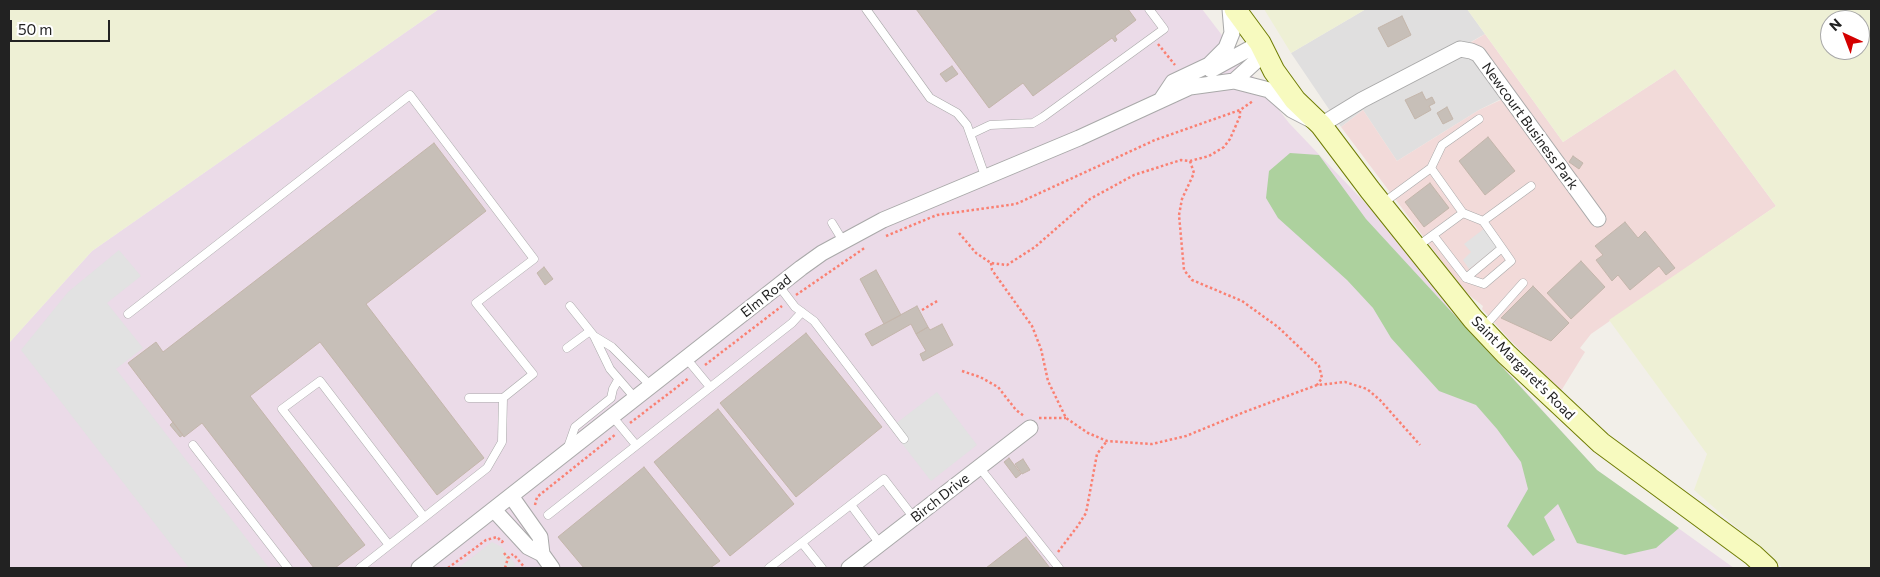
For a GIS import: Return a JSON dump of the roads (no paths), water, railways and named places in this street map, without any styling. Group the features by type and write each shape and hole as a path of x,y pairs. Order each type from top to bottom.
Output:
{"main road":[{"name":"Saint Margaret's Road","path":"1235,9 1260,43 1285,63 1308,96 1321,125 1381,204 1482,329 1516,364 1601,443 1753,555 1767,568"}],"street":[{"name":"Elm Road","path":"1160,101 1173,82 1209,65 1226,48 1232,33 1230,9"},
{"name":"Elm Road","path":"1190,87 1205,72 1260,43"},
{"path":"1234,81 1255,62 1260,43"},
{"name":"Newcourt Business Park","path":"1321,125 1362,100 1460,49 1470,51 1478,54 1598,219"},
{"name":"Elm Road","path":"419,568 801,268 842,241 884,220 984,176 1079,138 1190,87 1234,81 1269,90 1292,110 1321,125"},
{"name":"Birch Drive","path":"849,568 979,468 1030,421"},
{"path":"511,496 540,537 542,554"},
{"path":"494,510 509,537 542,554 552,568"}],"lane":[{"path":"866,9 930,98 957,113 967,125 984,176"},
{"path":"971,134 990,125 1033,123 1164,29 1149,9"},
{"path":"128,314 410,95 534,259 476,303 533,374 503,398 469,398"},
{"path":"1381,204 1431,168 1442,145 1479,119"},
{"path":"1431,168 1464,213 1483,221 1510,261 1484,284 1466,278 1433,235"},
{"path":"1483,221 1531,186"},
{"path":"1416,248 1464,213"},
{"path":"832,223 842,241"},
{"path":"1466,278 1502,248"},
{"path":"1482,329 1523,284"},
{"path":"779,286 795,307 814,321 904,439"},
{"path":"570,306 592,333 610,370 635,398"},
{"path":"548,515 792,323 802,312"},
{"path":"567,348 592,333"},
{"path":"592,333 612,346 651,386"},
{"path":"686,358 710,387"},
{"path":"566,452 575,427 612,398 613,388 618,380"},
{"path":"389,545 282,409 320,381 424,516"},
{"path":"360,568 487,468 502,442 503,398"},
{"path":"612,416 636,446"},
{"path":"193,445 288,568"},
{"path":"979,468 1059,568"},
{"path":"769,568 884,479 914,518"},
{"path":"850,505 880,544"},
{"path":"802,543 822,568"}]}
